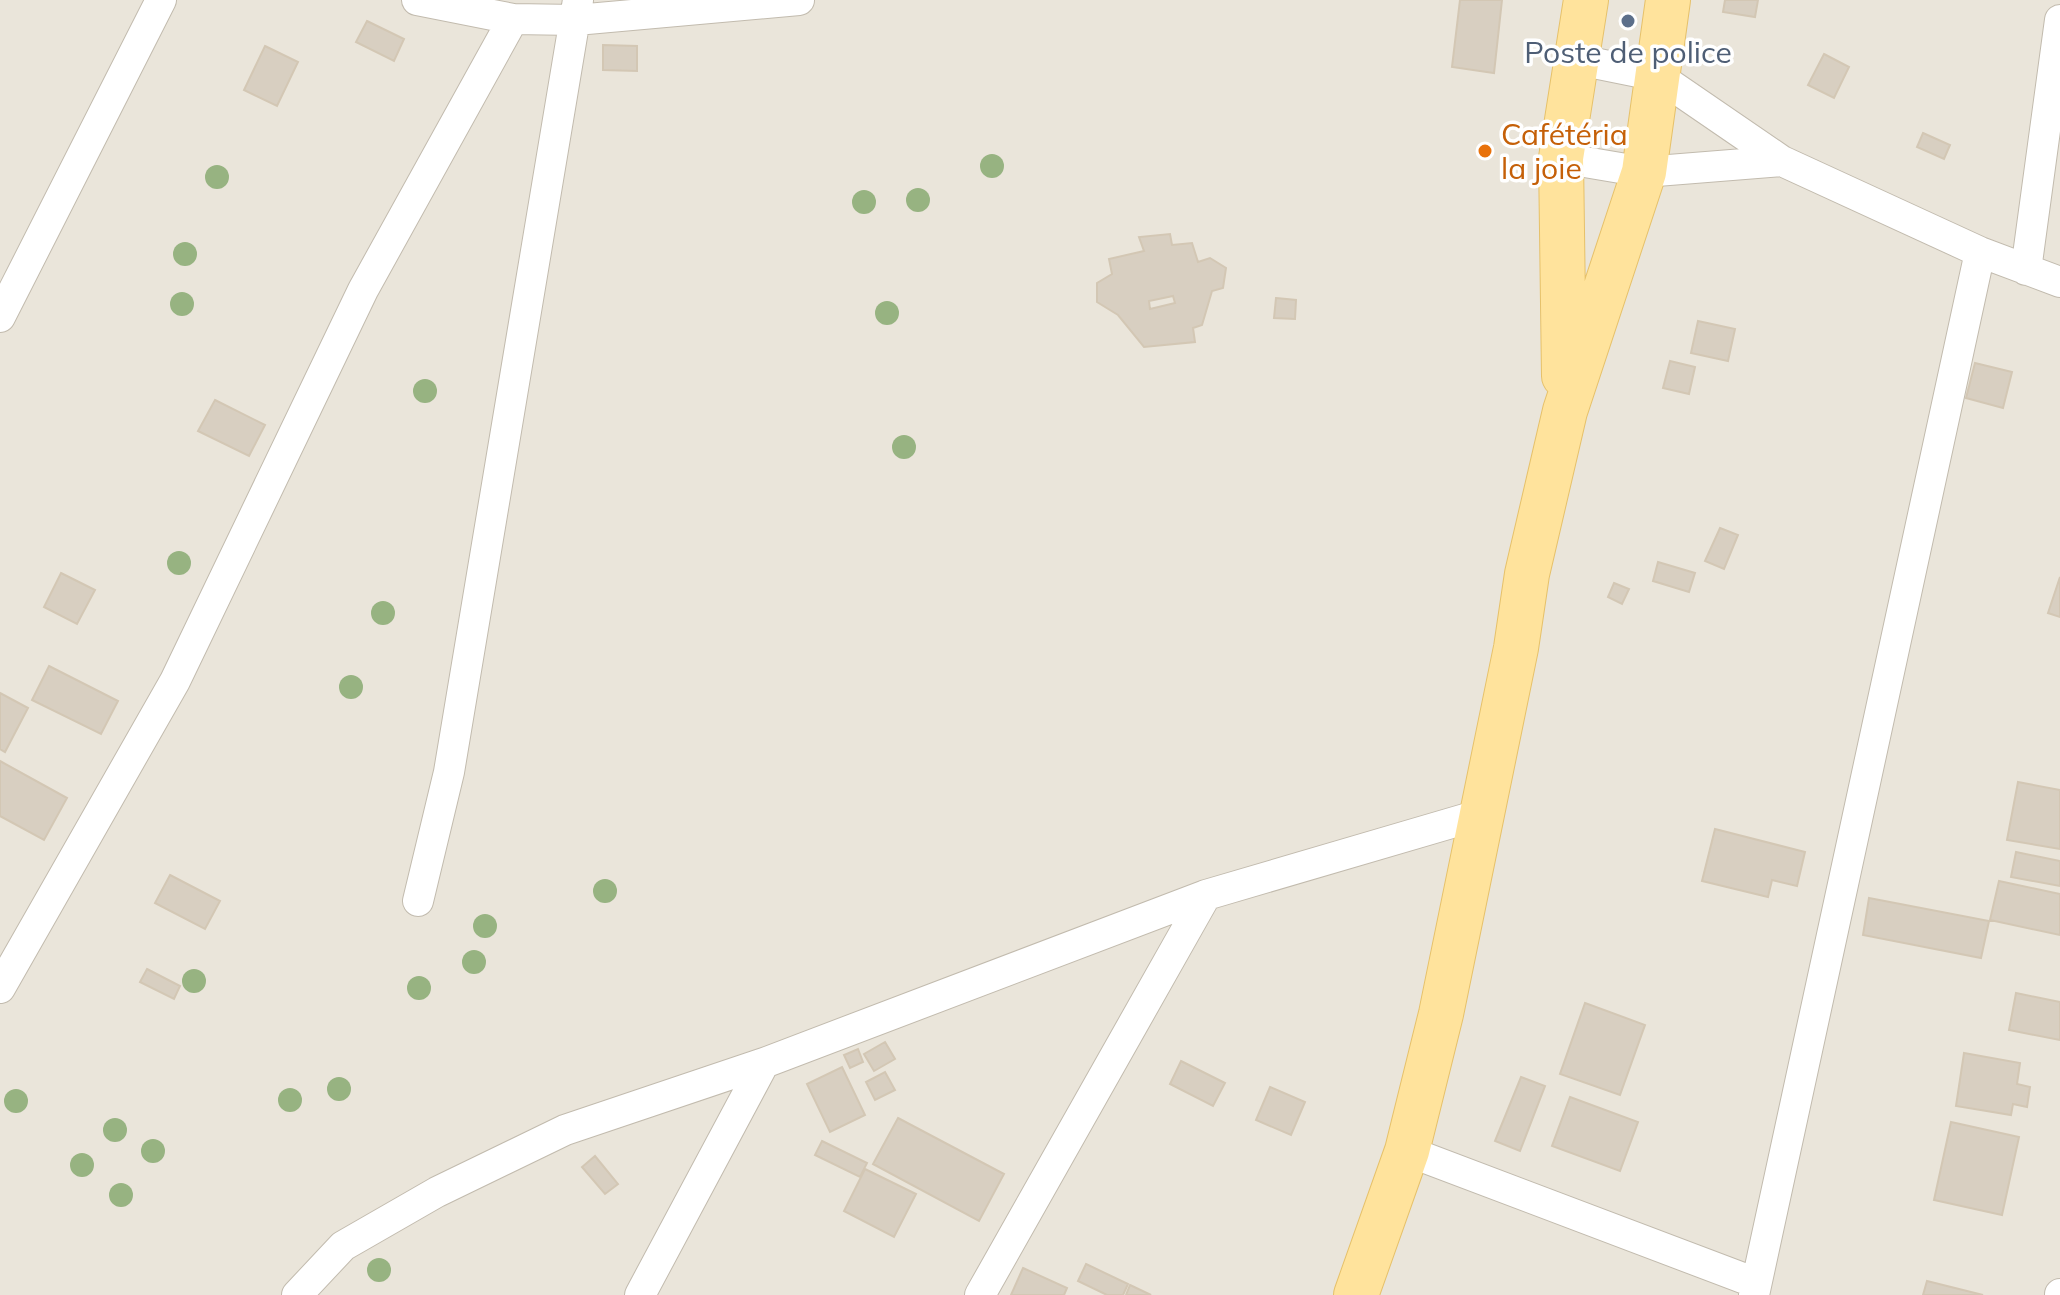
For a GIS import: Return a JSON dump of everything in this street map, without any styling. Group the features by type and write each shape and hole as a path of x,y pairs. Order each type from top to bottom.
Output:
{"main road":[{"path":"1565,411 1561,158 1579,60 1586,0"},
{"path":"1356,1295 1407,1151 1482,814 1535,533 1565,411 1644,172 1668,0"}],"street":[{"path":"0,317 161,0"},
{"path":"417,0 513,19 577,10 799,0"},
{"path":"418,901 449,772 577,10"},
{"path":"0,988 175,681 363,290 513,19"},
{"path":"2026,270 2060,20"},
{"path":"1579,60 1658,76 1782,161 1980,252 2060,282"},
{"path":"1561,158 1644,172 1782,161"},
{"path":"1407,1151 1755,1289 1980,252"},
{"path":"297,1295 343,1246 451,1185 565,1130 764,1063 1206,895 1482,814"},
{"path":"980,1295 1206,895"},
{"path":"640,1295 764,1063"}],"shaded area":[{"path":"0,0 2060,0 2060,1295 0,1295"}],"building":[{"path":"1460,0 1502,0 1494,73 1452,67"},
{"path":"1725,0 1758,0 1755,17 1723,12"},
{"path":"367,21 404,39 394,61 356,42"},
{"path":"603,45 637,46 637,71 603,70"},
{"path":"265,46 298,62 277,106 244,90"},
{"path":"1824,54 1849,67 1834,98 1808,85"},
{"path":"1923,133 1950,145 1944,159 1917,147"},
{"path":"1170,234 1172,245 1192,243 1198,262 1210,258 1226,268 1223,288 1212,291 1202,325 1193,328 1195,342 1144,347 1118,315 1097,302 1097,283 1112,274 1109,259 1144,251 1139,237","holes":["1173,296 1175,303 1150,309 1149,301"]},
{"path":"1276,298 1296,300 1295,319 1274,318"},
{"path":"1698,321 1735,329 1728,361 1691,353"},
{"path":"1670,361 1695,367 1689,394 1663,388"},
{"path":"1975,363 2012,372 2003,408 1966,398"},
{"path":"215,400 265,425 249,456 198,431"},
{"path":"1720,528 1738,535 1724,569 1705,561"},
{"path":"1658,562 1695,573 1689,592 1653,581"},
{"path":"61,573 95,590 77,624 44,607"},
{"path":"2060,577 2060,617 2048,613"},
{"path":"1614,583 1629,589 1622,604 1608,597"},
{"path":"49,666 118,701 101,734 32,700"},
{"path":"0,693 28,708 5,752 0,749"},
{"path":"0,761 67,798 44,840 0,816"},
{"path":"2018,782 2060,790 2060,849 2007,840"},
{"path":"1715,829 1805,852 1797,886 1772,880 1768,897 1702,881"},
{"path":"2016,852 2060,861 2060,886 2011,877"},
{"path":"170,875 220,901 205,929 155,903"},
{"path":"1999,881 2060,894 2060,935 1990,920"},
{"path":"1869,898 1989,921 1981,958 1863,935"},
{"path":"147,969 180,986 174,999 140,982"},
{"path":"2016,993 2060,1002 2060,1040 2009,1030"},
{"path":"1585,1003 1645,1025 1620,1095 1560,1074"},
{"path":"885,1042 895,1059 874,1071 864,1054"},
{"path":"858,1049 863,1062 850,1068 844,1055"},
{"path":"1964,1053 2020,1063 2017,1084 2030,1087 2027,1107 2013,1104 2011,1115 1956,1106"},
{"path":"1181,1061 1225,1083 1213,1106 1170,1084"},
{"path":"842,1067 865,1115 830,1132 807,1084"},
{"path":"885,1072 895,1090 875,1100 866,1082"},
{"path":"1521,1077 1545,1086 1520,1151 1495,1141"},
{"path":"1270,1087 1305,1102 1291,1135 1256,1120"},
{"path":"1570,1097 1638,1122 1620,1171 1552,1146"},
{"path":"898,1118 1004,1174 979,1221 873,1164"},
{"path":"1951,1122 2019,1137 2002,1215 1934,1200"},
{"path":"822,1141 867,1163 860,1177 815,1155"},
{"path":"595,1156 618,1184 605,1194 582,1167"},
{"path":"865,1169 916,1194 894,1237 844,1211"},
{"path":"1086,1264 1128,1284 1123,1295 1107,1295 1078,1281"},
{"path":"1023,1268 1067,1288 1064,1295 1011,1295"},
{"path":"1927,1281 1983,1295 1923,1295"},
{"path":"1130,1285 1151,1295 1126,1295"}],"place":[{"name":"Poste de police","path":"1628,21"},
{"name":"Cafétéria la joie","path":"1485,151"}]}
